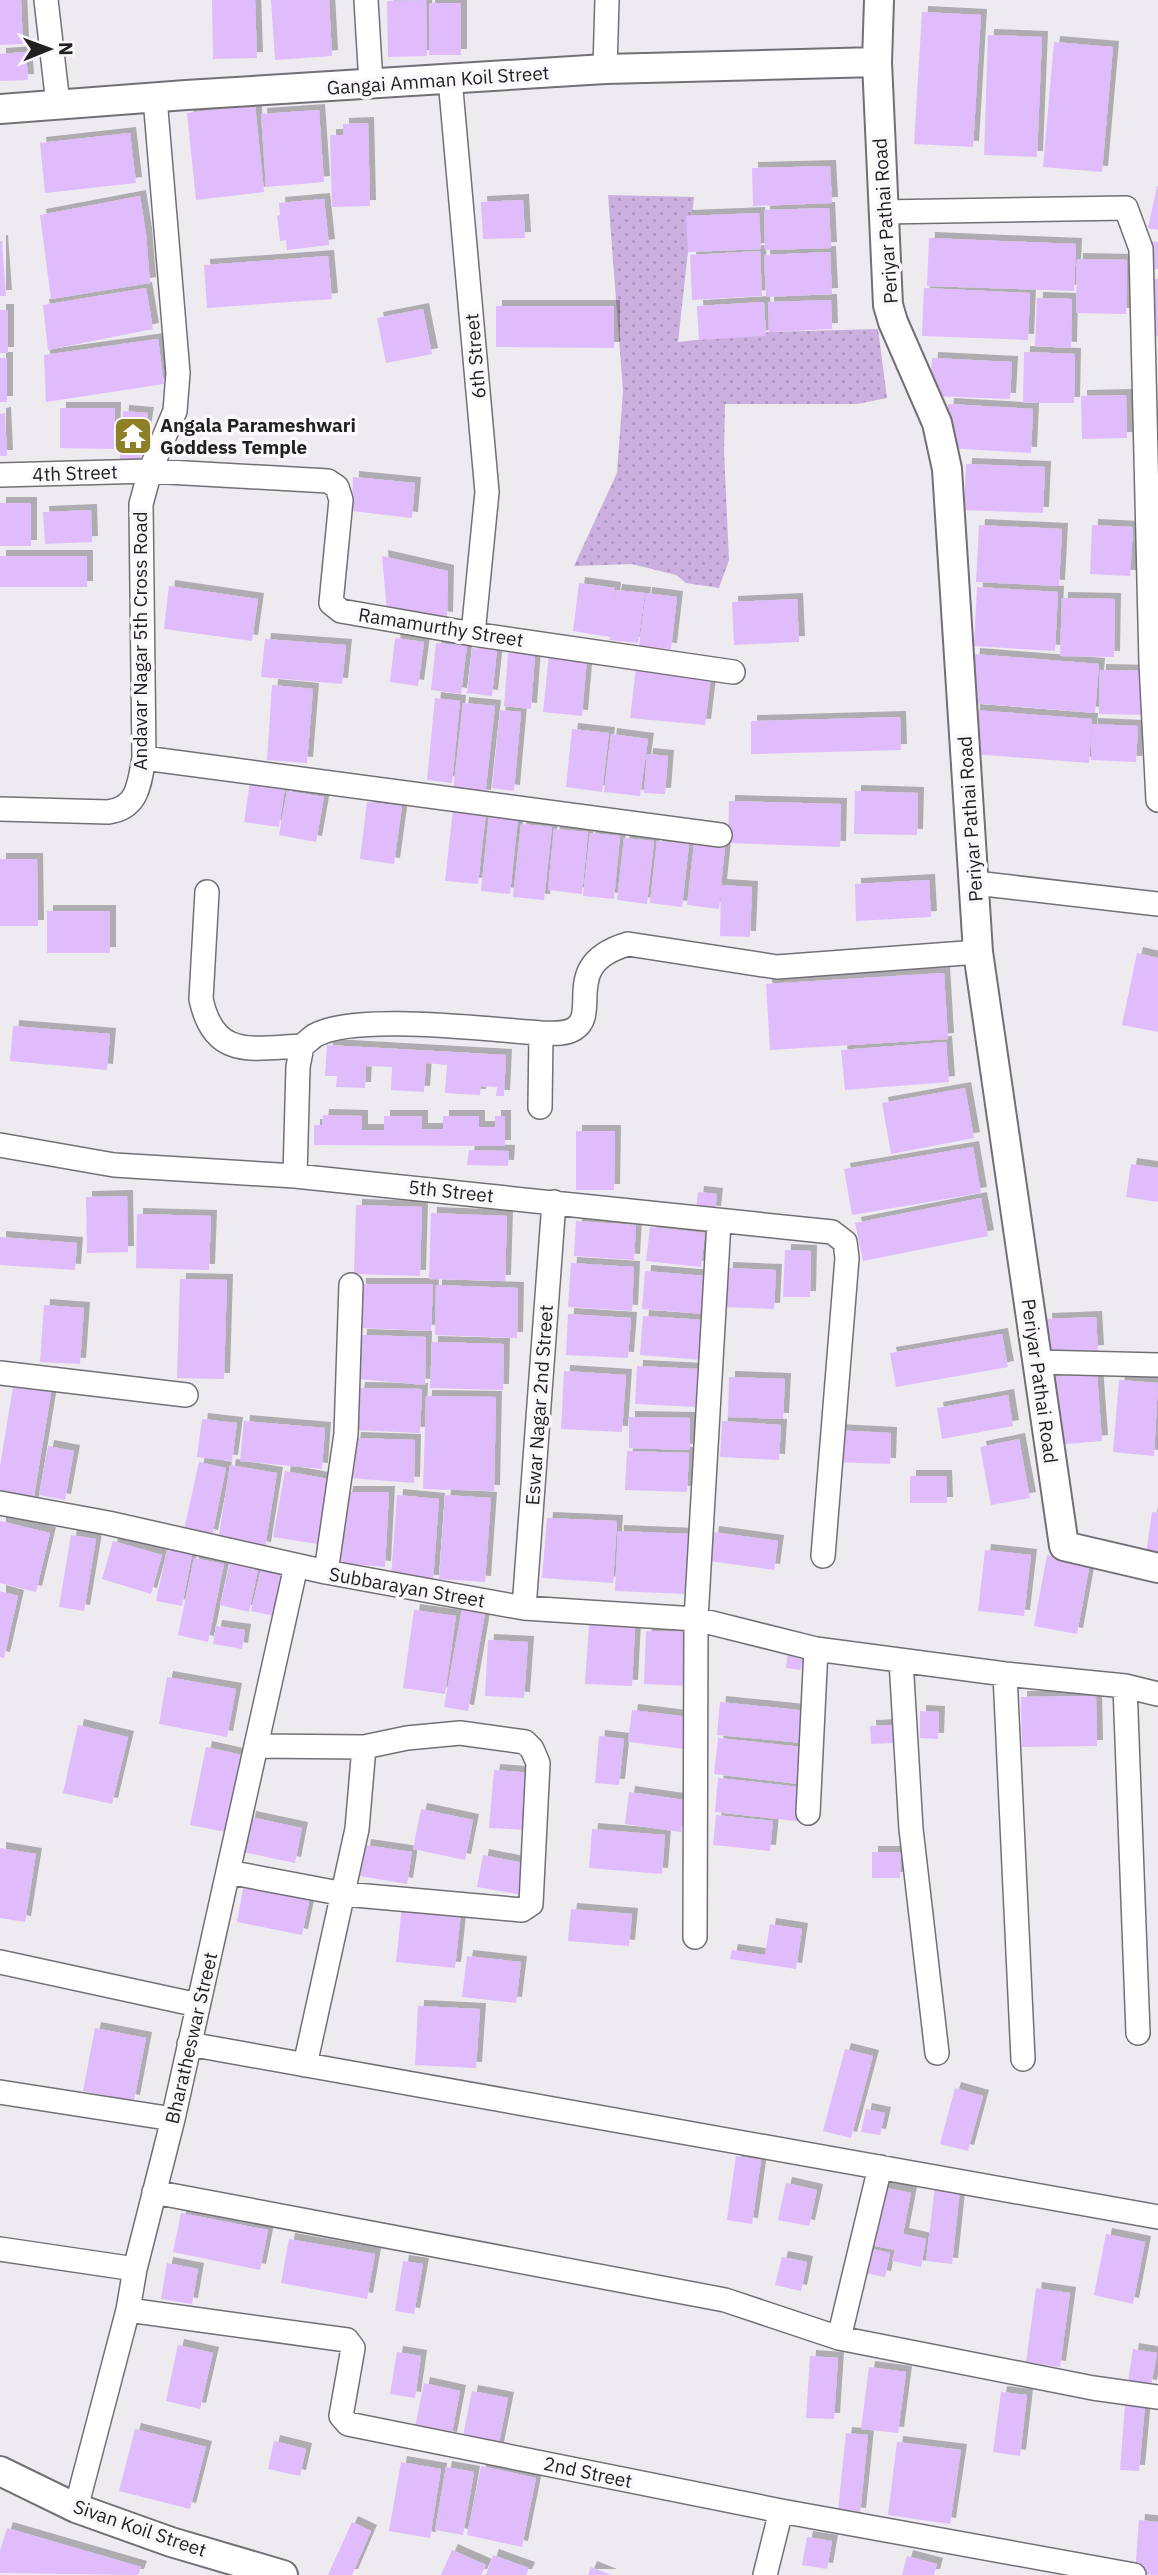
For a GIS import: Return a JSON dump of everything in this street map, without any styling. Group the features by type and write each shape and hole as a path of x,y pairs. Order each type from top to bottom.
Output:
{"street":[{"path":"46,0 58,104"},
{"path":"366,0 371,84"},
{"path":"605,69 607,0"},
{"name":"Periyar Pathai Road","path":"879,0 877,62 888,305 937,422 947,469 978,952 1064,1546 1158,1568"},
{"name":"Gangai Amman Koil Street","path":"0,109 605,69 877,62"},
{"name":"6th Street","path":"450,79 487,492 473,634"},
{"name":"Andavar Nagar 5th Cross Road","path":"0,809 108,812 124,808 136,797 144,758 141,504 150,471 176,411 178,373 155,98"},
{"path":"882,212 1126,208 1141,249 1151,663 1158,800"},
{"name":"Ramamurthy Street","path":"150,471 328,481 337,487 341,500 331,603 341,611 473,634 733,672"},
{"name":"4th Street","path":"0,475 150,471"},
{"path":"144,758 720,835"},
{"path":"975,883 1158,904"},
{"path":"207,892 201,999 203,1010 214,1032 231,1046 249,1048 302,1046 316,1035 346,1027 401,1023 541,1033 572,1031 579,1025 582,1016 584,984 590,967 610,949 628,944 777,967 978,952"},
{"path":"540,1107 541,1033"},
{"path":"296,1176 298,1067 302,1046"},
{"name":"5th Street","path":"0,1145 114,1165 296,1176 832,1232 845,1242 847,1258 823,1556"},
{"name":"Eswar Nagar 2nd Street","path":"524,1608 554,1202"},
{"path":"695,1937 696,1619 719,1222"},
{"path":"326,1572 346,1434 351,1285"},
{"path":"1038,1362 1158,1365"},
{"path":"0,1373 186,1395"},
{"name":"Subbarayan Street","path":"0,1503 108,1523 296,1566 524,1608 696,1619 816,1649 1005,1674 1125,1686 1158,1694"},
{"name":"Bharatheswar Street","path":"76,2508 128,2310 135,2269 173,2119 296,1566"},
{"path":"808,1813 816,1649"},
{"path":"901,1660 911,1829 937,2053"},
{"path":"1005,1674 1023,2059"},
{"path":"1125,1686 1138,2033"},
{"path":"228,1872 344,1894 522,1910 531,1903 538,1763 532,1749 525,1742 460,1733 407,1738 364,1747 258,1746"},
{"path":"305,2065 357,1829 364,1747"},
{"path":"0,1962 198,2005"},
{"path":"189,2044 1158,2217"},
{"path":"0,2092 173,2119"},
{"path":"839,2338 880,2167"},
{"path":"154,2192 725,2300 839,2338 1080,2385 1158,2397"},
{"path":"0,2249 135,2269"},
{"name":"2nd Street","path":"128,2310 347,2340 353,2348 341,2416 348,2424 1045,2566 1134,2575"},
{"name":"Sivan Koil Street","path":"0,2470 76,2508 251,2570 283,2575"},
{"path":"765,2575 781,2511"}],"shaded area":[{"path":"608,195 694,197 678,342 769,332 878,329 887,398 857,404 725,404 724,451 729,560 719,588 686,583 676,575 632,564 574,566 617,473 623,391"}],"building":[{"path":"0,0 21,0 23,44 0,45"},
{"path":"212,0 255,0 257,58 213,59"},
{"path":"271,0 329,0 332,56 275,60"},
{"path":"426,0 427,56 388,57 387,1"},
{"path":"429,3 461,3 461,55 429,55"},
{"path":"922,12 981,15 973,147 914,144"},
{"path":"988,35 1042,37 1037,157 984,155"},
{"path":"1054,42 1113,47 1102,172 1043,167"},
{"path":"26,52 28,80 0,81 0,54"},
{"path":"255,105 264,192 196,200 187,113"},
{"path":"319,110 324,182 266,187 261,114"},
{"path":"368,123 370,206 332,207 330,135 343,135 343,124"},
{"path":"130,133 136,183 45,193 40,143"},
{"path":"830,166 832,203 753,206 752,168"},
{"path":"1158,186 1158,230 1148,228"},
{"path":"140,196 150,283 51,299 40,215"},
{"path":"324,199 329,245 287,250 286,240 280,241 277,216 280,215 279,203"},
{"path":"523,200 525,238 483,239 481,202"},
{"path":"829,208 831,248 765,250 764,210"},
{"path":"759,213 761,249 688,252 686,216"},
{"path":"929,238 1076,244 1074,291 927,286"},
{"path":"2,241 6,296 0,296"},
{"path":"1152,241 1158,242 1158,269 1153,269"},
{"path":"760,251 762,296 692,300 690,255"},
{"path":"830,252 832,294 766,297 764,255"},
{"path":"328,256 332,299 207,308 204,265"},
{"path":"1077,259 1127,260 1126,314 1076,313"},
{"path":"1153,279 1158,279 1158,336 1156,336"},
{"path":"146,288 153,329 48,350 43,305"},
{"path":"924,288 1030,293 1028,340 922,336"},
{"path":"1037,298 1072,299 1071,348 1035,346"},
{"path":"831,300 832,329 769,332 768,302"},
{"path":"764,302 766,336 699,340 697,306"},
{"path":"496,306 614,306 614,348 496,347"},
{"path":"423,309 432,354 386,363 377,318"},
{"path":"0,310 8,310 8,353 0,353"},
{"path":"158,339 164,384 46,402 44,355"},
{"path":"1024,352 1075,354 1074,403 1023,403"},
{"path":"0,358 7,358 7,402 0,402"},
{"path":"932,358 1012,362 1010,399 930,396"},
{"path":"1126,395 1127,438 1082,439 1081,396"},
{"path":"948,404 1033,409 1031,453 945,448"},
{"path":"60,408 115,408 114,449 60,448"},
{"name":"Angala Parameshwari Goddess Temple","path":"123,411 148,413 140,460 120,460"},
{"path":"5,413 7,456 0,456 0,414"},
{"path":"966,464 1045,467 1043,513 964,510"},
{"path":"353,477 415,483 412,518 352,511"},
{"path":"0,503 31,503 31,546 0,546"},
{"path":"91,510 92,542 45,544 43,512"},
{"path":"979,525 1062,529 1059,586 976,582"},
{"path":"1092,525 1133,527 1130,576 1090,574"},
{"path":"0,556 87,556 87,587 0,587"},
{"path":"382,556 448,571 447,618 387,611"},
{"path":"579,583 615,588 613,608 616,590 645,593 638,643 609,640 610,637 573,631"},
{"path":"169,586 258,599 252,641 164,629"},
{"path":"977,587 1058,592 1055,651 974,646"},
{"path":"646,593 677,597 671,649 639,646"},
{"path":"1062,598 1115,599 1114,657 1060,656"},
{"path":"797,599 799,642 734,645 732,602"},
{"path":"395,638 424,642 418,686 390,682"},
{"path":"265,639 346,645 342,684 261,677"},
{"path":"436,643 467,646 461,694 431,690"},
{"path":"472,648 497,650 492,696 467,693"},
{"path":"508,653 535,655 531,709 504,706"},
{"path":"549,654 587,658 582,716 543,712"},
{"path":"974,654 1099,664 1095,713 970,703"},
{"path":"636,667 711,676 705,725 630,718"},
{"path":"1100,670 1150,671 1149,715 1099,714"},
{"path":"272,685 313,689 307,763 267,760"},
{"path":"435,698 460,701 452,783 427,780"},
{"path":"463,703 495,706 485,796 453,792"},
{"path":"500,710 521,712 514,791 492,788"},
{"path":"974,710 1092,719 1089,763 972,754"},
{"path":"900,717 901,750 751,754 751,721"},
{"path":"1092,724 1138,726 1136,762 1091,760"},
{"path":"572,729 609,733 602,792 566,787"},
{"path":"611,734 648,739 640,796 604,792"},
{"path":"647,754 668,756 665,794 644,793"},
{"path":"250,782 285,788 279,827 244,822"},
{"path":"287,791 324,797 316,842 279,835"},
{"path":"855,791 918,793 917,835 854,834"},
{"path":"729,801 841,804 840,847 728,843"},
{"path":"367,802 402,806 394,864 360,859"},
{"path":"453,809 486,812 478,884 445,881"},
{"path":"489,815 518,818 510,894 481,891"},
{"path":"521,824 552,827 544,900 513,897"},
{"path":"554,829 588,832 582,894 548,890"},
{"path":"590,833 620,836 614,899 583,896"},
{"path":"624,838 654,841 647,904 617,900"},
{"path":"657,841 689,844 682,907 650,903"},
{"path":"694,844 725,847 721,885 752,887 750,937 720,936 721,889 719,909 687,905"},
{"path":"0,859 37,859 38,926 0,926"},
{"path":"929,880 931,917 856,921 855,884"},
{"path":"47,911 110,911 110,953 47,953"},
{"path":"1137,953 1158,958 1158,1032 1122,1025"},
{"path":"944,973 948,1039 770,1050 766,984"},
{"path":"13,1026 110,1034 107,1070 10,1061"},
{"path":"946,1042 949,1082 845,1090 841,1050"},
{"path":"327,1045 506,1055 504,1096 496,1096 497,1087 481,1086 480,1095 445,1093 447,1065 426,1063 424,1092 391,1090 392,1067 366,1066 365,1088 336,1087 337,1076 325,1076"},
{"path":"965,1088 974,1138 891,1154 882,1103"},
{"path":"323,1115 362,1116 362,1130 384,1130 384,1116 422,1116 422,1129 443,1129 443,1116 479,1116 479,1127 495,1127 495,1116 505,1116 505,1146 314,1145 314,1125 322,1125"},
{"path":"576,1131 615,1131 614,1190 576,1190"},
{"path":"973,1147 981,1193 852,1215 844,1169"},
{"path":"469,1150 509,1151 508,1166 467,1165"},
{"path":"1131,1164 1158,1168 1158,1202 1126,1197"},
{"path":"698,1192 717,1194 715,1212 696,1210"},
{"path":"127,1196 128,1252 87,1253 86,1197"},
{"path":"981,1198 988,1236 863,1261 855,1223"},
{"path":"356,1205 422,1207 420,1276 354,1274"},
{"path":"431,1213 507,1216 505,1281 429,1279"},
{"path":"137,1214 211,1216 209,1270 136,1268"},
{"path":"576,1221 636,1225 634,1260 574,1256"},
{"path":"650,1227 705,1233 701,1267 646,1261"},
{"path":"0,1237 77,1243 75,1270 0,1265"},
{"path":"785,1250 811,1251 810,1297 783,1297"},
{"path":"571,1263 634,1267 632,1311 568,1307"},
{"path":"727,1268 776,1270 774,1309 725,1307"},
{"path":"645,1271 706,1276 704,1314 642,1309"},
{"path":"180,1279 227,1280 224,1379 177,1378"},
{"path":"360,1284 433,1284 431,1331 359,1328"},
{"path":"436,1285 518,1288 517,1338 435,1335"},
{"path":"44,1305 84,1308 80,1364 40,1362"},
{"path":"568,1314 631,1318 628,1358 566,1355"},
{"path":"643,1316 705,1320 703,1360 640,1355"},
{"path":"1096,1317 1098,1351 1048,1354 1046,1319"},
{"path":"1002,1334 1008,1367 896,1387 890,1353"},
{"path":"361,1335 426,1337 425,1385 358,1379"},
{"path":"432,1342 504,1344 503,1390 430,1388"},
{"path":"637,1366 699,1369 697,1407 635,1404"},
{"path":"564,1371 626,1375 622,1432 561,1429"},
{"path":"1097,1373 1102,1441 1055,1445 1049,1377"},
{"path":"729,1377 785,1379 783,1419 728,1417"},
{"path":"1119,1380 1158,1383 1154,1456 1113,1452"},
{"path":"14,1381 52,1387 33,1503 0,1498 0,1466"},
{"path":"359,1388 422,1389 420,1433 354,1430"},
{"path":"1008,1395 1013,1426 942,1439 937,1408"},
{"path":"426,1396 496,1397 494,1491 423,1489"},
{"path":"629,1417 690,1418 690,1450 629,1448"},
{"path":"202,1419 237,1423 232,1461 197,1457"},
{"path":"244,1421 325,1428 322,1469 240,1461"},
{"path":"722,1421 781,1425 779,1460 720,1457"},
{"path":"833,1430 891,1433 890,1464 832,1462"},
{"path":"355,1438 415,1440 414,1483 350,1478"},
{"path":"1019,1439 1030,1498 991,1505 980,1447"},
{"path":"48,1446 74,1451 65,1500 39,1495"},
{"path":"627,1451 689,1453 687,1492 625,1490"},
{"path":"199,1462 226,1468 212,1536 184,1530"},
{"path":"230,1465 277,1473 265,1548 218,1541"},
{"path":"285,1471 328,1479 317,1544 273,1537"},
{"path":"910,1476 946,1476 947,1503 910,1503"},
{"path":"347,1492 389,1492 385,1567 339,1563"},
{"path":"397,1495 439,1499 433,1581 391,1578"},
{"path":"445,1495 491,1498 485,1582 439,1579"},
{"path":"1152,1512 1158,1513 1158,1556 1146,1554"},
{"path":"547,1518 617,1521 613,1583 542,1578"},
{"path":"0,1521 50,1533 36,1592 0,1583"},
{"path":"618,1531 690,1534 687,1594 615,1591"},
{"path":"713,1532 778,1541 774,1570 709,1561"},
{"path":"71,1535 96,1539 84,1611 59,1607"},
{"path":"113,1541 162,1555 151,1594 102,1579"},
{"path":"167,1550 192,1555 182,1606 156,1601"},
{"path":"985,1550 1031,1555 1024,1616 978,1611"},
{"path":"1047,1555 1090,1563 1077,1634 1034,1626"},
{"path":"194,1558 224,1564 208,1642 178,1635"},
{"path":"231,1558 259,1565 249,1612 220,1605"},
{"path":"261,1569 289,1576 279,1617 251,1611"},
{"path":"0,1591 18,1596 4,1658 0,1657"},
{"path":"462,1609 485,1613 468,1711 444,1707"},
{"path":"414,1610 456,1616 445,1694 403,1688"},
{"path":"589,1625 635,1628 632,1686 585,1684"},
{"path":"216,1626 245,1630 242,1649 213,1644"},
{"path":"646,1631 691,1632 690,1686 644,1684"},
{"path":"488,1640 528,1642 524,1698 485,1696"},
{"path":"788,1650 803,1652 801,1670 786,1668"},
{"path":"167,1677 236,1689 227,1737 159,1724"},
{"path":"1096,1696 1097,1746 1022,1747 1021,1697"},
{"path":"720,1702 808,1711 804,1743 717,1735"},
{"path":"632,1710 689,1717 685,1749 628,1742"},
{"path":"920,1711 939,1712 938,1739 920,1738"},
{"path":"78,1725 128,1737 112,1804 63,1793"},
{"path":"893,1725 894,1743 871,1744 870,1726"},
{"path":"599,1736 624,1739 619,1785 595,1783"},
{"path":"718,1738 803,1747 799,1784 714,1774"},
{"path":"206,1747 242,1755 226,1832 190,1825"},
{"path":"494,1770 533,1773 528,1830 489,1828"},
{"path":"718,1778 808,1788 804,1822 715,1812"},
{"path":"629,1792 685,1800 681,1832 625,1824"},
{"path":"421,1809 473,1820 465,1860 413,1849"},
{"path":"716,1815 773,1821 770,1851 713,1845"},
{"path":"250,1817 302,1828 295,1863 243,1852"},
{"path":"592,1829 665,1835 662,1874 589,1868"},
{"path":"365,1845 412,1852 407,1884 360,1876"},
{"path":"0,1848 36,1854 25,1922 0,1918"},
{"path":"872,1852 901,1852 900,1878 872,1878"},
{"path":"483,1855 528,1864 522,1895 477,1887"},
{"path":"244,1884 310,1897 302,1935 237,1922"},
{"path":"402,1906 461,1912 455,1968 396,1962"},
{"path":"571,1909 632,1914 629,1946 568,1941"},
{"path":"770,1924 802,1929 796,1969 730,1959 732,1950 765,1955"},
{"path":"467,1956 521,1962 516,2003 462,1997"},
{"path":"418,2006 480,2009 476,2068 415,2065"},
{"path":"95,2028 146,2038 134,2101 83,2091"},
{"path":"845,2049 873,2056 851,2138 823,2131"},
{"path":"955,2088 983,2096 968,2151 940,2144"},
{"path":"866,2109 885,2113 880,2135 861,2132"},
{"path":"736,2156 761,2160 752,2224 727,2220"},
{"path":"786,2183 817,2190 809,2226 778,2220"},
{"path":"935,2186 960,2189 952,2264 926,2261"},
{"path":"882,2187 911,2193 903,2234 926,2239 921,2267 892,2261 895,2250 870,2245"},
{"path":"181,2213 268,2230 260,2270 173,2252"},
{"path":"1106,2234 1145,2242 1133,2304 1094,2295"},
{"path":"289,2239 375,2254 367,2299 281,2283"},
{"path":"864,2247 890,2253 885,2277 859,2272"},
{"path":"782,2257 807,2262 801,2291 775,2285"},
{"path":"403,2261 423,2264 414,2314 395,2311"},
{"path":"167,2263 198,2269 192,2304 161,2299"},
{"path":"1036,2288 1070,2293 1060,2367 1026,2362"},
{"path":"178,2345 213,2353 200,2409 166,2401"},
{"path":"1133,2349 1157,2353 1151,2386 1128,2382"},
{"path":"397,2352 421,2356 415,2398 390,2394"},
{"path":"810,2356 838,2358 834,2419 806,2418"},
{"path":"869,2367 906,2372 898,2433 861,2429"},
{"path":"424,2383 460,2391 451,2438 414,2432"},
{"path":"472,2391 508,2398 498,2448 462,2441"},
{"path":"1001,2392 1027,2395 1020,2456 993,2452"},
{"path":"1125,2404 1145,2406 1139,2471 1120,2470"},
{"path":"135,2429 206,2447 190,2509 119,2491"},
{"path":"846,2433 868,2435 860,2514 838,2511"},
{"path":"274,2441 306,2449 300,2476 268,2469"},
{"path":"897,2442 961,2450 950,2524 888,2515"},
{"path":"401,2462 441,2469 430,2538 389,2531"},
{"path":"481,2466 536,2478 522,2547 467,2535"},
{"path":"446,2467 474,2472 463,2535 435,2530"},
{"path":"1139,2520 1158,2522 1158,2575 1135,2574"},
{"path":"352,2522 371,2531 352,2575 328,2575"},
{"path":"7,2528 141,2567 138,2575 0,2573 0,2551"},
{"path":"807,2537 832,2541 827,2569 802,2565"},
{"path":"452,2550 486,2565 481,2575 441,2575"},
{"path":"493,2555 529,2568 526,2575 486,2575"},
{"path":"907,2556 937,2564 934,2575 902,2575"},
{"path":"591,2567 611,2575 588,2575"}],"place":[{"name":"Angala Parameshwari Goddess Temple","path":"133,436"}]}
